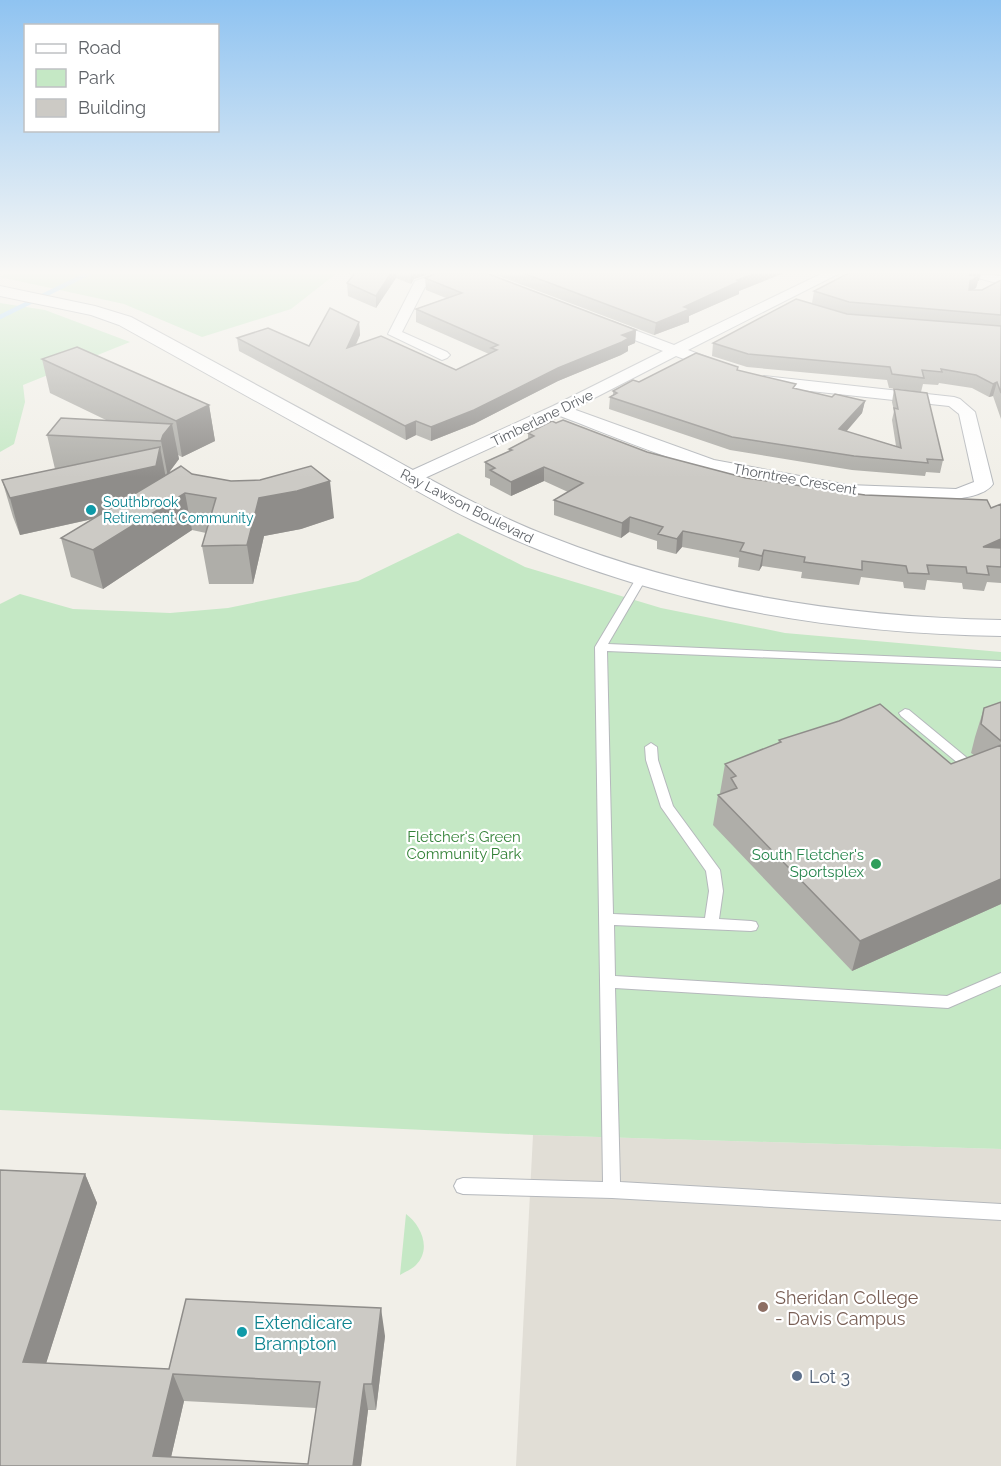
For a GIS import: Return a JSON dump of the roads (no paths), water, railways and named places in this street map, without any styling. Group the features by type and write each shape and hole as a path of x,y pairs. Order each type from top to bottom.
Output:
{"street":[{"name":"Ray Lawson Boulevard","path":"165,341 410,478 528,538 642,577 743,603 887,623 1001,628"},
{"path":"413,341 442,355"},
{"name":"Thorntree Crescent","path":"560,410 710,465 848,490 956,495 974,492 984,484 967,412 954,402 775,383 742,375 649,341"},
{"name":"Timberlane Drive","path":"410,478 560,410 693,341"}],"lane":[{"path":"612,1190 601,647 642,577"},
{"path":"601,647 1001,664"},
{"path":"905,713 979,774"},
{"path":"651,747 652,760 667,807 714,870 716,891 711,924"},
{"path":"607,919 750,926"},
{"path":"608,982 948,1002 1001,979"},
{"path":"463,1186 612,1190 1001,1212"}],"place":[{"name":"Southbrook Retirement Community","path":"91,510"},
{"name":"South Fletcher's Sportsplex","path":"876,864"},
{"name":"Sheridan College - Davis Campus","path":"763,1307"},
{"name":"Extendicare Brampton","path":"242,1332"},
{"name":"Lot 3","path":"797,1376"}],"park label":[{"name":"Fletcher's Green Community Park","path":"464,846"}]}
